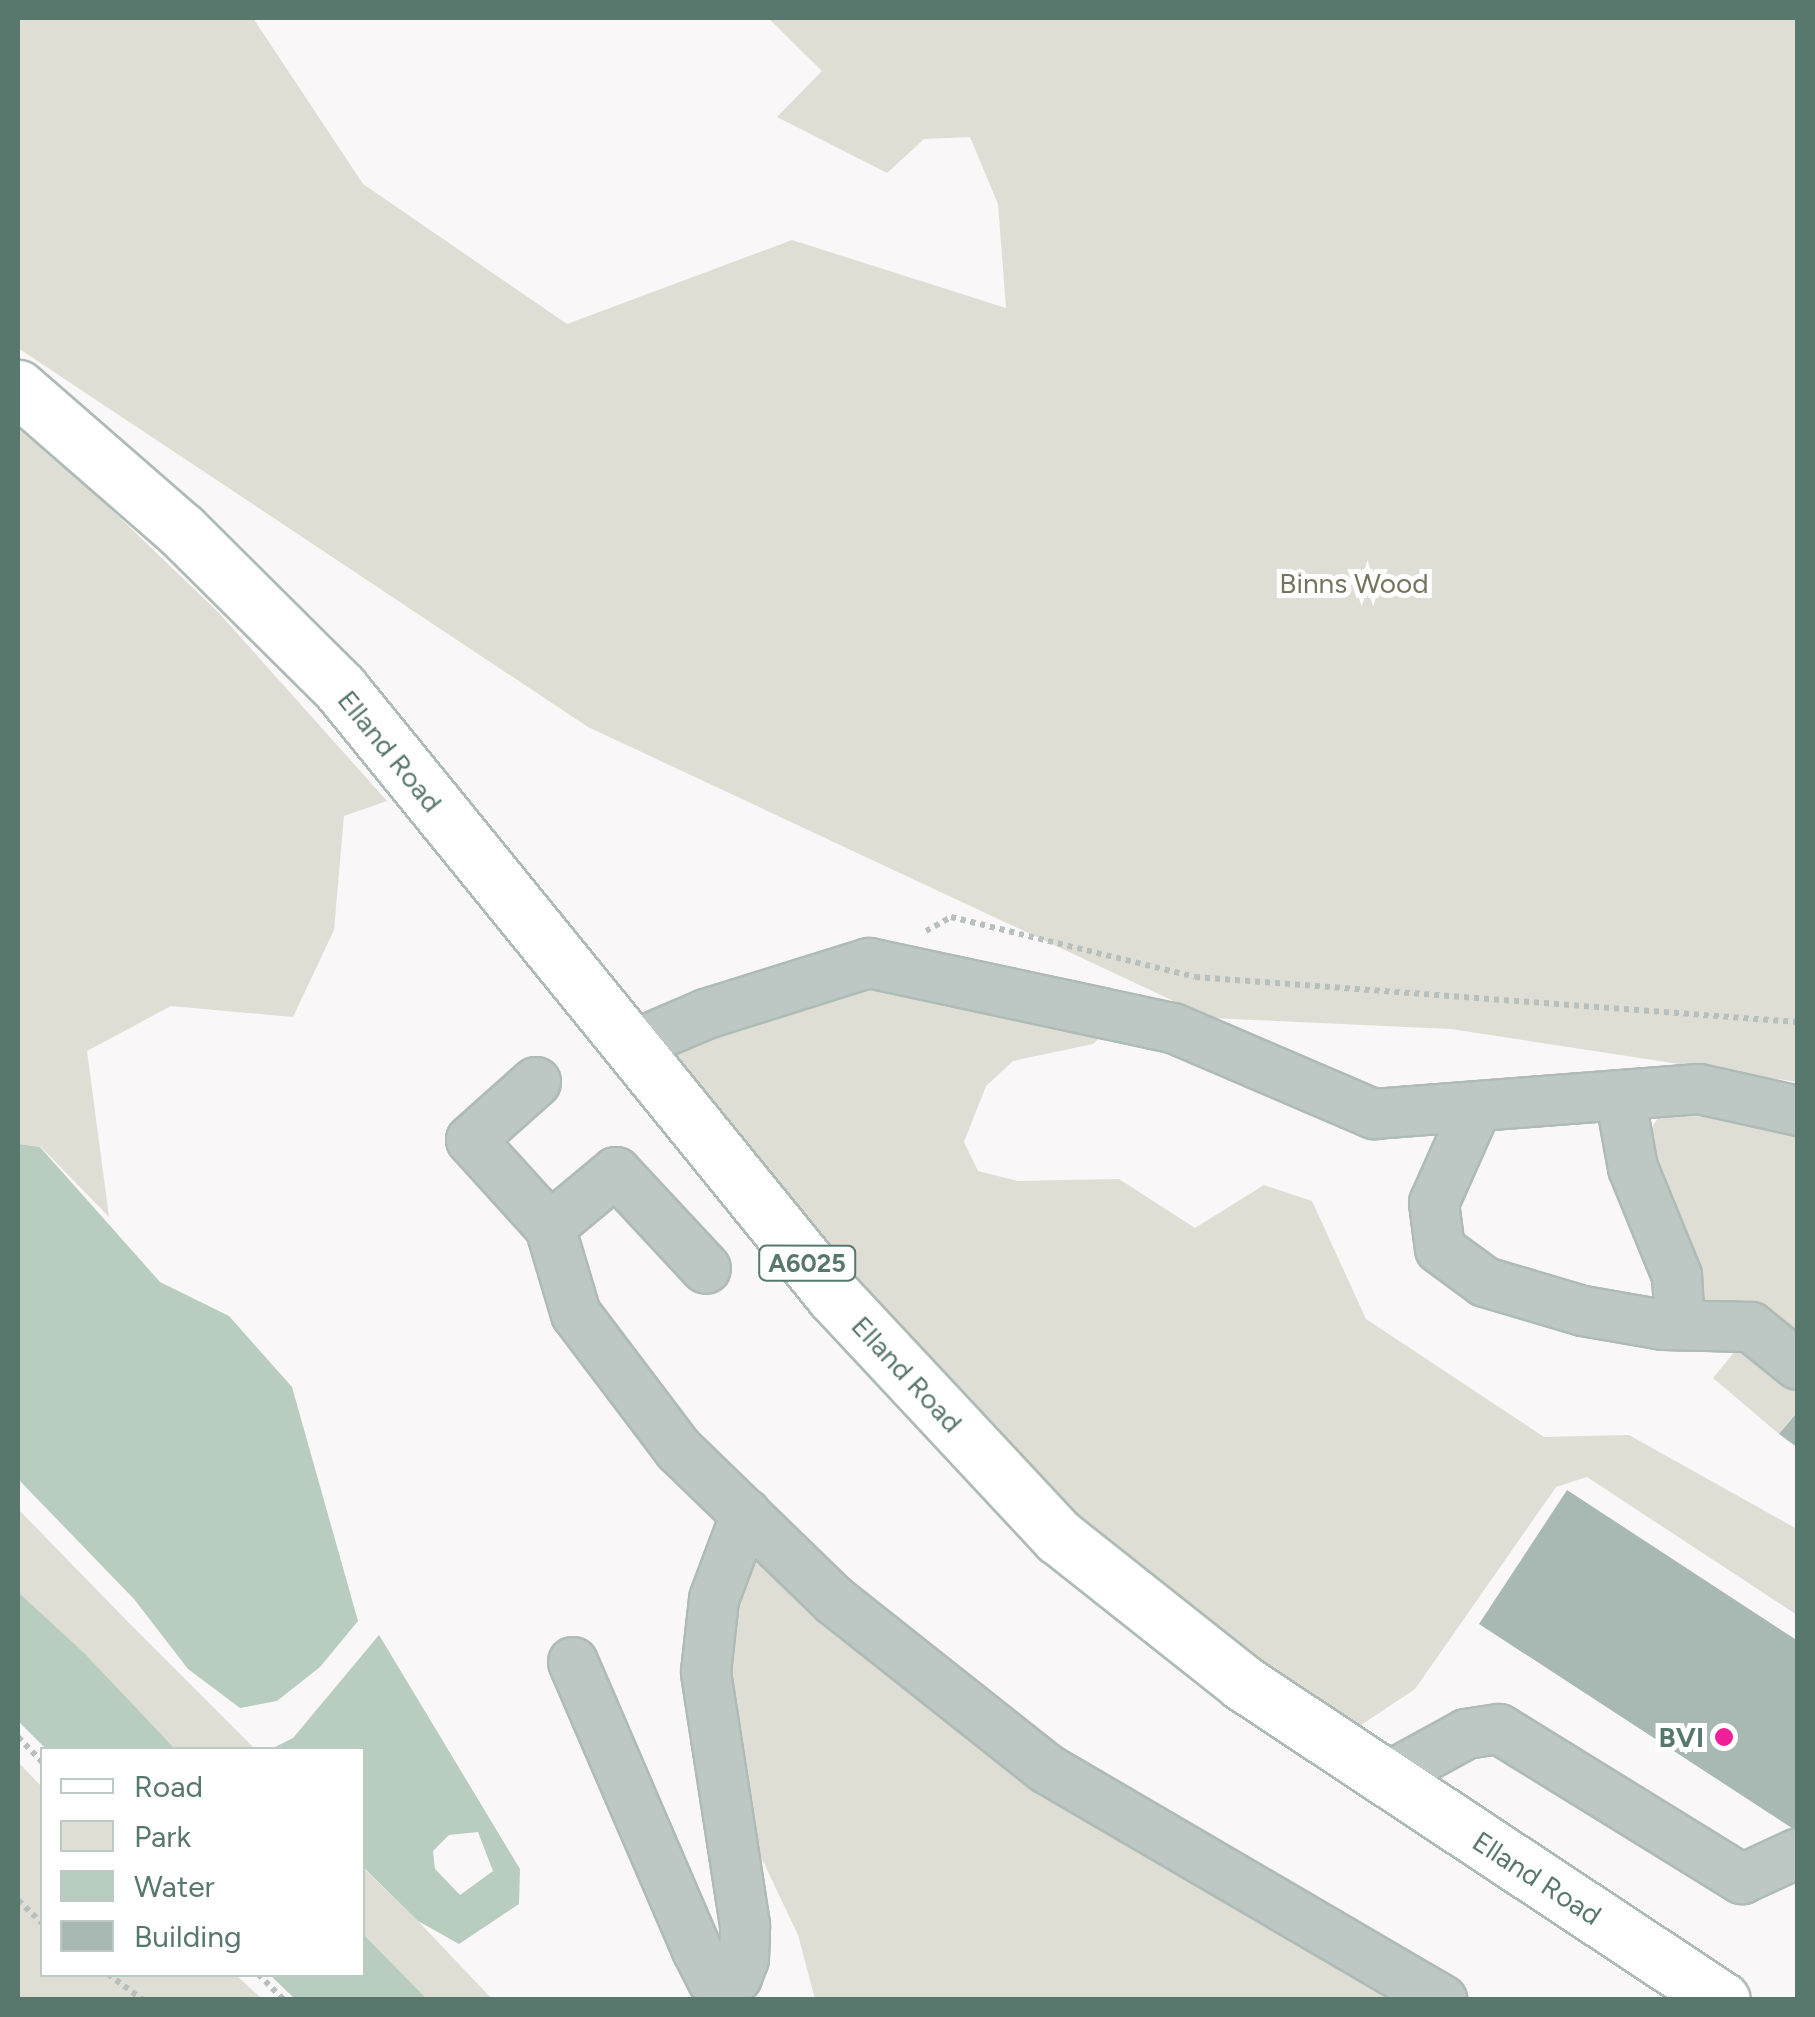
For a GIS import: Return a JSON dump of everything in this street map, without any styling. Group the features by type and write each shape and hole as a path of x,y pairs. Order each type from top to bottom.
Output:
{"main road":[{"name":"Elland Road","path":"18,388 181,530 340,688 834,1296 1060,1536 1244,1683 1722,2000"}],"street":[{"path":"631,1046 706,1014 869,963 1172,1028 1374,1114 1476,1111 1699,1089 1798,1111"},
{"path":"536,1082 471,1140 550,1228 576,1314 617,1376 746,1514 835,1601 1047,1769 1442,2000"},
{"path":"1620,1096 1633,1168 1676,1276 1680,1325"},
{"path":"1476,1111 1434,1202 1440,1249 1485,1282 1583,1311 1680,1325 1751,1327 1798,1365"},
{"path":"550,1228 616,1172 706,1269"},
{"path":"573,1662 696,1950 712,1980 724,1984 738,1977 744,1959 745,1926 706,1672 714,1599 746,1514"},
{"path":"1386,1778 1466,1734 1498,1729 1742,1878 1798,1853"}],"path":[{"path":"869,963 951,917 1195,977 1798,1022"},
{"path":"18,1737 40,1760"},
{"path":"18,1900 40,1921"},
{"path":"112,1977 143,2000"},
{"path":"261,1977 284,2000"}],"green space":[{"name":"Binns Wood","path":"18,18 253,18 363,184 567,324 792,240 1006,308 998,204 970,137 924,139 887,173 777,117 822,71 768,18 1797,18 1797,1082 1451,1029 1210,1018 588,727 18,348"},
{"path":"18,420 219,613 387,801 344,816 334,930 293,1017 171,1006 87,1051 109,1217 41,1147 18,1144"},
{"path":"884,984 1112,1027 1093,1044 1013,1061 986,1086 964,1142 978,1171 1018,1181 1119,1179 1195,1228 1264,1185 1312,1201 1366,1319 1544,1437 1629,1435 1797,1529 1797,1615 1587,1477 1556,1487 1415,1689 1349,1733 1068,1527 660,1060 718,997"},
{"path":"1660,1115 1753,1118 1797,1131 1797,1348 1699,1312 1637,1150"},
{"path":"1744,1340 1797,1381 1797,1411 1779,1434 1713,1378"},
{"path":"18,1509 253,1747 173,1747 18,1592"},
{"path":"763,1551 1408,1999 815,1999 798,1935 743,1819 725,1675 733,1603 750,1562"},
{"path":"18,1762 40,1785 40,1977 238,1977 262,1999 18,1999"},
{"path":"365,1870 492,1999 427,1999 365,1936"}],"water":[{"path":"18,1144 40,1147 160,1282 229,1316 292,1387 358,1621 320,1667 277,1701 240,1708 188,1669 134,1599 18,1479"},
{"path":"18,1592 85,1654 173,1747 44,1747 18,1721"},
{"path":"379,1635 520,1869 519,1904 459,1944 418,1921 365,1869 365,1747 275,1747 293,1738","holes":["478,1832 493,1871 460,1895 435,1869 433,1851 449,1835"]},
{"path":"365,1936 427,1999 295,1999 272,1977 365,1977"}],"building":[{"path":"1798,1411 1798,1448 1779,1434"},
{"name":"BVI","path":"1567,1490 1798,1641 1798,1832 1479,1624"}],"place":[{"name":"BVI","path":"1724,1737"}]}
